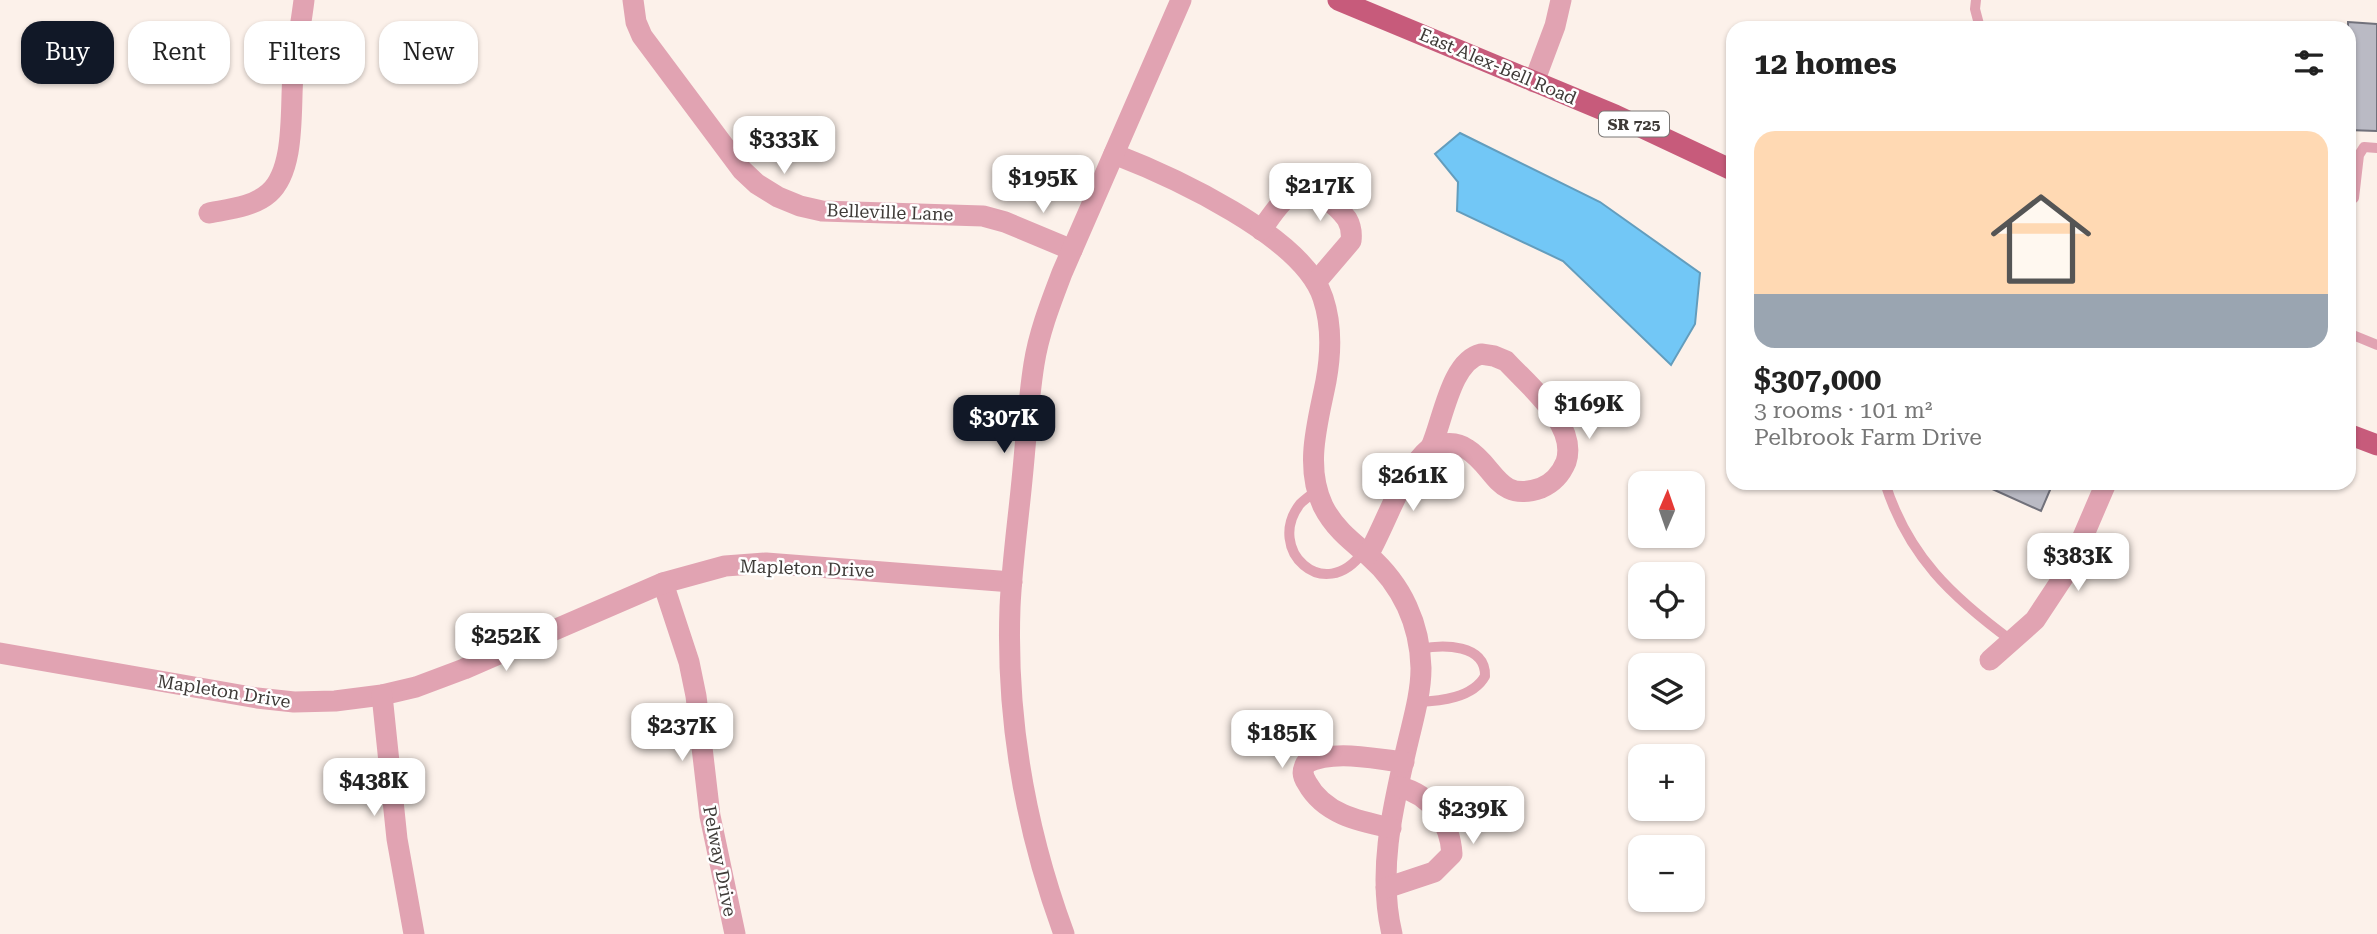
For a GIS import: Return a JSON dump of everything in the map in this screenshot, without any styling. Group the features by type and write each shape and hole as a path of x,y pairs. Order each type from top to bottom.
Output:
{"main road":[{"name":"East Alex-Bell Road","path":"1338,0 1364,5 1726,167"},
{"path":"2356,437 2377,446"}],"street":[{"path":"209,213 258,200 270,192 279,181 289,145 293,73 304,0"},
{"name":"Belleville Lane","path":"633,0 636,22 642,36 724,147 757,184 778,197 822,211 957,215 1000,221 1073,250"},
{"path":"1064,934 1033,840 1021,783 1009,662 1012,582 1034,362 1046,316 1181,0"},
{"path":"1534,82 1555,26 1561,0"},
{"path":"1114,153 1195,188 1261,230 1286,250 1316,282 1326,308 1331,345 1315,436 1313,460 1317,490 1335,525 1393,581 1405,600 1420,649 1418,702 1386,853 1387,913 1392,934"},
{"path":"1261,230 1278,206 1294,193 1310,190 1323,197 1346,219 1352,232 1351,241 1316,282"},
{"path":"1366,554 1384,528 1401,486 1419,457 1431,447 1444,443 1467,448 1497,481 1510,491 1525,492 1543,487 1556,479 1568,455 1568,442 1563,426 1506,361 1481,354 1465,361 1453,384 1431,447"},
{"path":"1990,660 2035,620 2070,567 2103,490"},
{"name":"Mapleton Drive","path":"0,653 257,698 321,702 382,695 416,687 663,583 695,572 725,566 766,563 1012,582"},
{"name":"Pelway Drive","path":"663,583 689,662 710,816 735,934"},
{"path":"382,695 397,839 414,934"},
{"path":"1391,828 1343,815 1325,806 1312,793 1303,776 1303,769 1306,763 1326,756 1404,762"},
{"path":"1386,888 1434,872 1452,854 1451,842 1434,806 1423,796 1400,787"}],"lane":[{"path":"1976,0 1978,21"},
{"path":"2356,181 2359,155 2364,147 2377,148"},
{"path":"2356,336 2377,345"},
{"path":"1317,490 1302,502 1295,513 1291,529 1292,549 1296,559 1304,568 1324,575 1335,575 1366,554"},
{"path":"1887,490 1912,547 1969,610 2012,641"},
{"path":"1418,702 1457,696 1475,687 1485,676 1482,661 1469,652 1452,646 1420,649"}],"water":[{"path":"1460,133 1600,202 1700,273 1695,324 1671,365 1563,261 1457,211 1458,182 1435,154"}],"building":[{"path":"2356,23 2377,24 2377,131 2356,130"},
{"path":"1994,490 2050,490 2041,511"}]}
